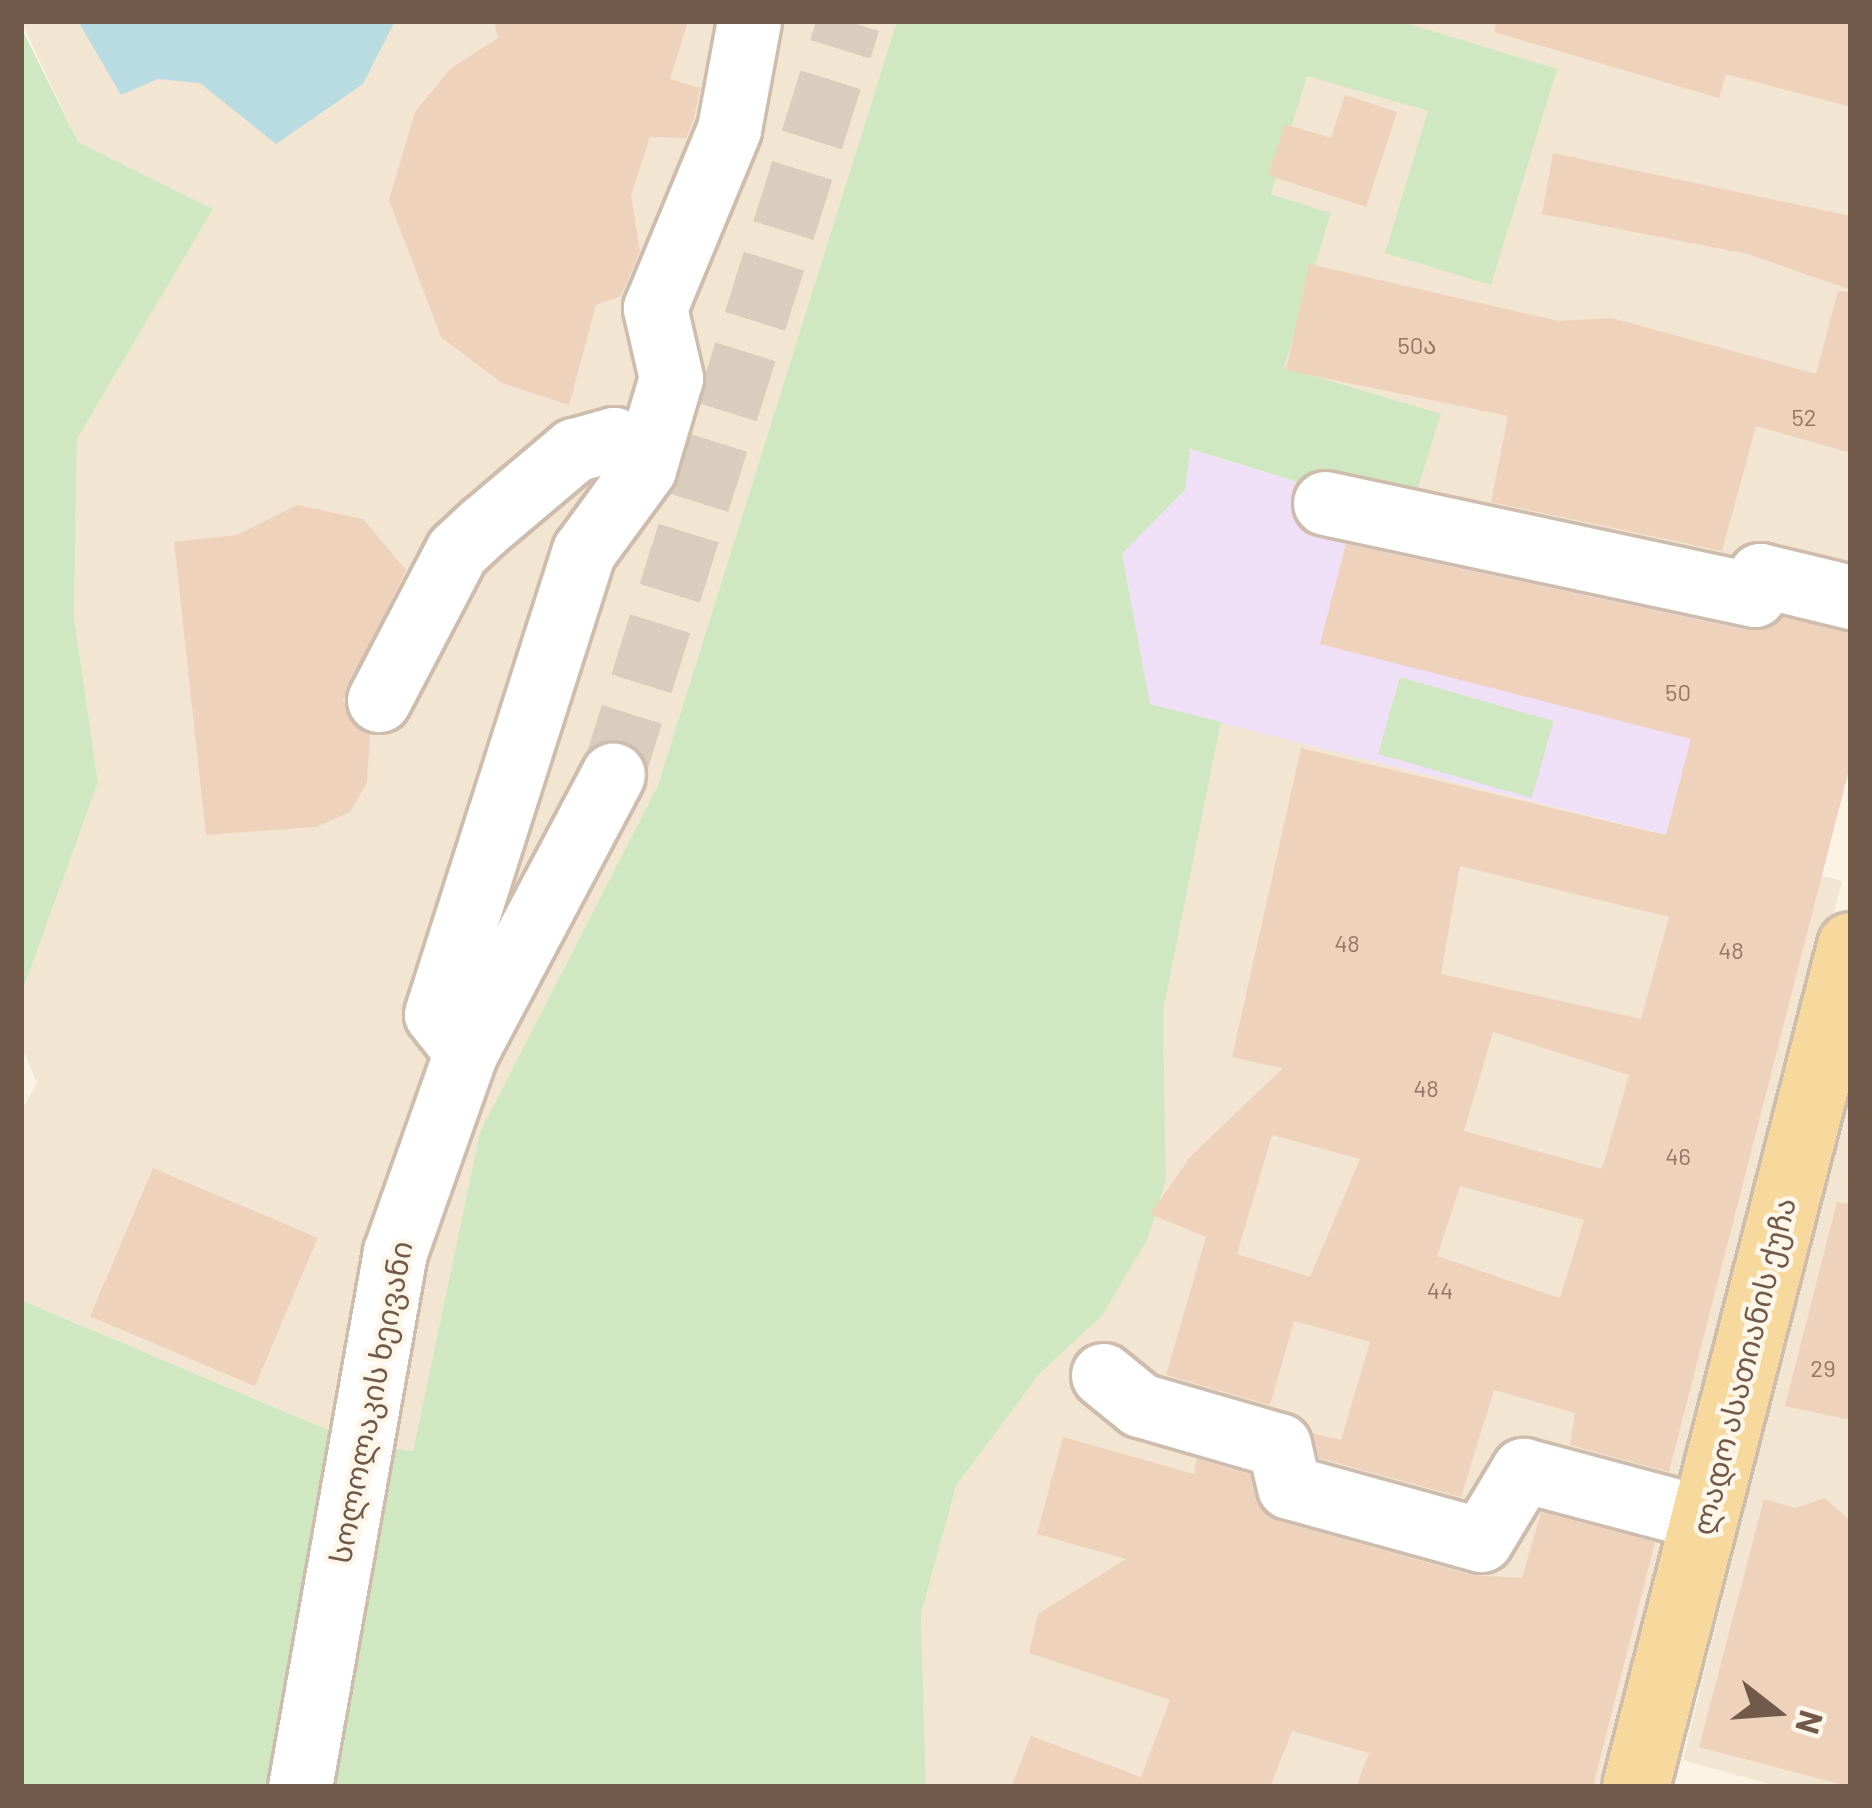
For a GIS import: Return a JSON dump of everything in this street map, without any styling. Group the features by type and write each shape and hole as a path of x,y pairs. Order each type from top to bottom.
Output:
{"main road":[{"name":"ლადო ასათიანის ქუჩა","path":"1636,1787 1846,984"}],"street":[{"path":"466,1052 436,1013 584,551 644,469 671,378 655,308 729,129 749,21"},
{"path":"379,700 457,551 484,526 574,450 614,439 644,469"},
{"path":"1325,503 1754,596 1760,575 1851,596"},
{"name":"სოლოლაკის ხეივანი","path":"300,1787 395,1252 466,1052 613,774"},
{"path":"1102,1375 1140,1405 1279,1445 1289,1486 1481,1540 1522,1470 1704,1518"}],"shaded area":[{"path":"21,21 897,21 658,785 480,1132 413,1451 361,1444 21,1300 21,1111 37,1083 21,1045 21,995 98,781 74,617 77,439 213,209 78,142"},
{"path":"1399,21 1851,21 1851,580 1736,593 1409,516 1283,367 1331,213 1271,194 1307,75 1428,111 1557,70"},
{"path":"1189,449 1410,516 1851,580 1851,762 1839,808 1666,835 1150,705 1122,554 1185,490"},
{"path":"1221,722 1842,881 1617,1787 926,1787 921,1614 956,1486 1040,1373 1102,1316 1148,1237 1166,1180 1163,1012"},
{"path":"1851,1073 1851,1787 1780,1787 1683,1760"}],"green space":[{"path":"897,21 1399,21 1557,69 1491,285 1385,253 1428,111 1307,76 1271,194 1331,213 1284,367 1441,414 1409,516 1190,449 1185,490 1122,554 1150,704 1221,722 1163,1012 1166,1180 1148,1238 1102,1316 1040,1373 956,1486 921,1614 926,1787 21,1787 21,1300 361,1444 413,1451 480,1132 658,785"},
{"path":"21,27 78,142 213,209 77,439 74,617 98,782 21,995"},
{"path":"1400,677 1554,721 1532,798 1378,754"}],"water":[{"path":"78,21 395,21 363,84 276,144 200,83 158,79 121,95"}],"building":[{"path":"494,21 688,21 670,79 700,88 694,119 686,138 650,137 631,195 640,251 621,296 596,305 569,405 502,383 441,337 389,200 415,112 450,69 498,38"},
{"path":"1496,21 1851,21 1851,107 1726,74 1719,98 1494,32"},
{"path":"1345,95 1397,112 1366,207 1268,175 1285,124 1331,138"},
{"path":"1553,153 1851,216 1851,290 1748,254 1542,214"},
{"path":"1309,264 1559,321 1612,318 1816,374 1838,291 1851,292 1851,453 1756,426 1722,551 1491,502 1508,416 1286,370"},
{"path":"297,505 363,519 406,570 343,700 370,734 367,783 350,812 316,827 206,835 174,542 237,535"},
{"path":"1346,544 1746,630 1782,617 1851,632 1851,762 1669,1472 1570,1445 1575,1413 1494,1390 1461,1497 1319,1458 1312,1433 1341,1440 1370,1342 1294,1321 1270,1405 1166,1375 1206,1237 1150,1214 1191,1156 1283,1068 1232,1057 1301,748 1666,835 1691,739 1320,644","holes":["1460,866 1669,917 1641,1019 1441,974","1493,1032 1629,1075 1602,1169 1464,1131","1272,1135 1360,1159 1310,1277 1237,1254","1460,1186 1584,1220 1560,1298 1437,1256"]},
{"path":"153,1168 318,1238 255,1386 90,1316"},
{"path":"1837,1202 1851,1204 1851,1420 1785,1406"},
{"path":"1063,1437 1194,1474 1197,1459 1249,1474 1278,1521 1471,1575 1522,1578 1541,1512 1655,1542 1593,1787 1356,1787 1369,1753 1292,1731 1270,1787 1011,1787 1031,1736 1141,1777 1170,1700 1029,1653 1038,1614 1126,1559 1037,1534"},
{"path":"1825,1498 1851,1521 1851,1787 1699,1747 1764,1499 1795,1508"}],"tunnel":[{"path":"613,774 849,21"}]}
